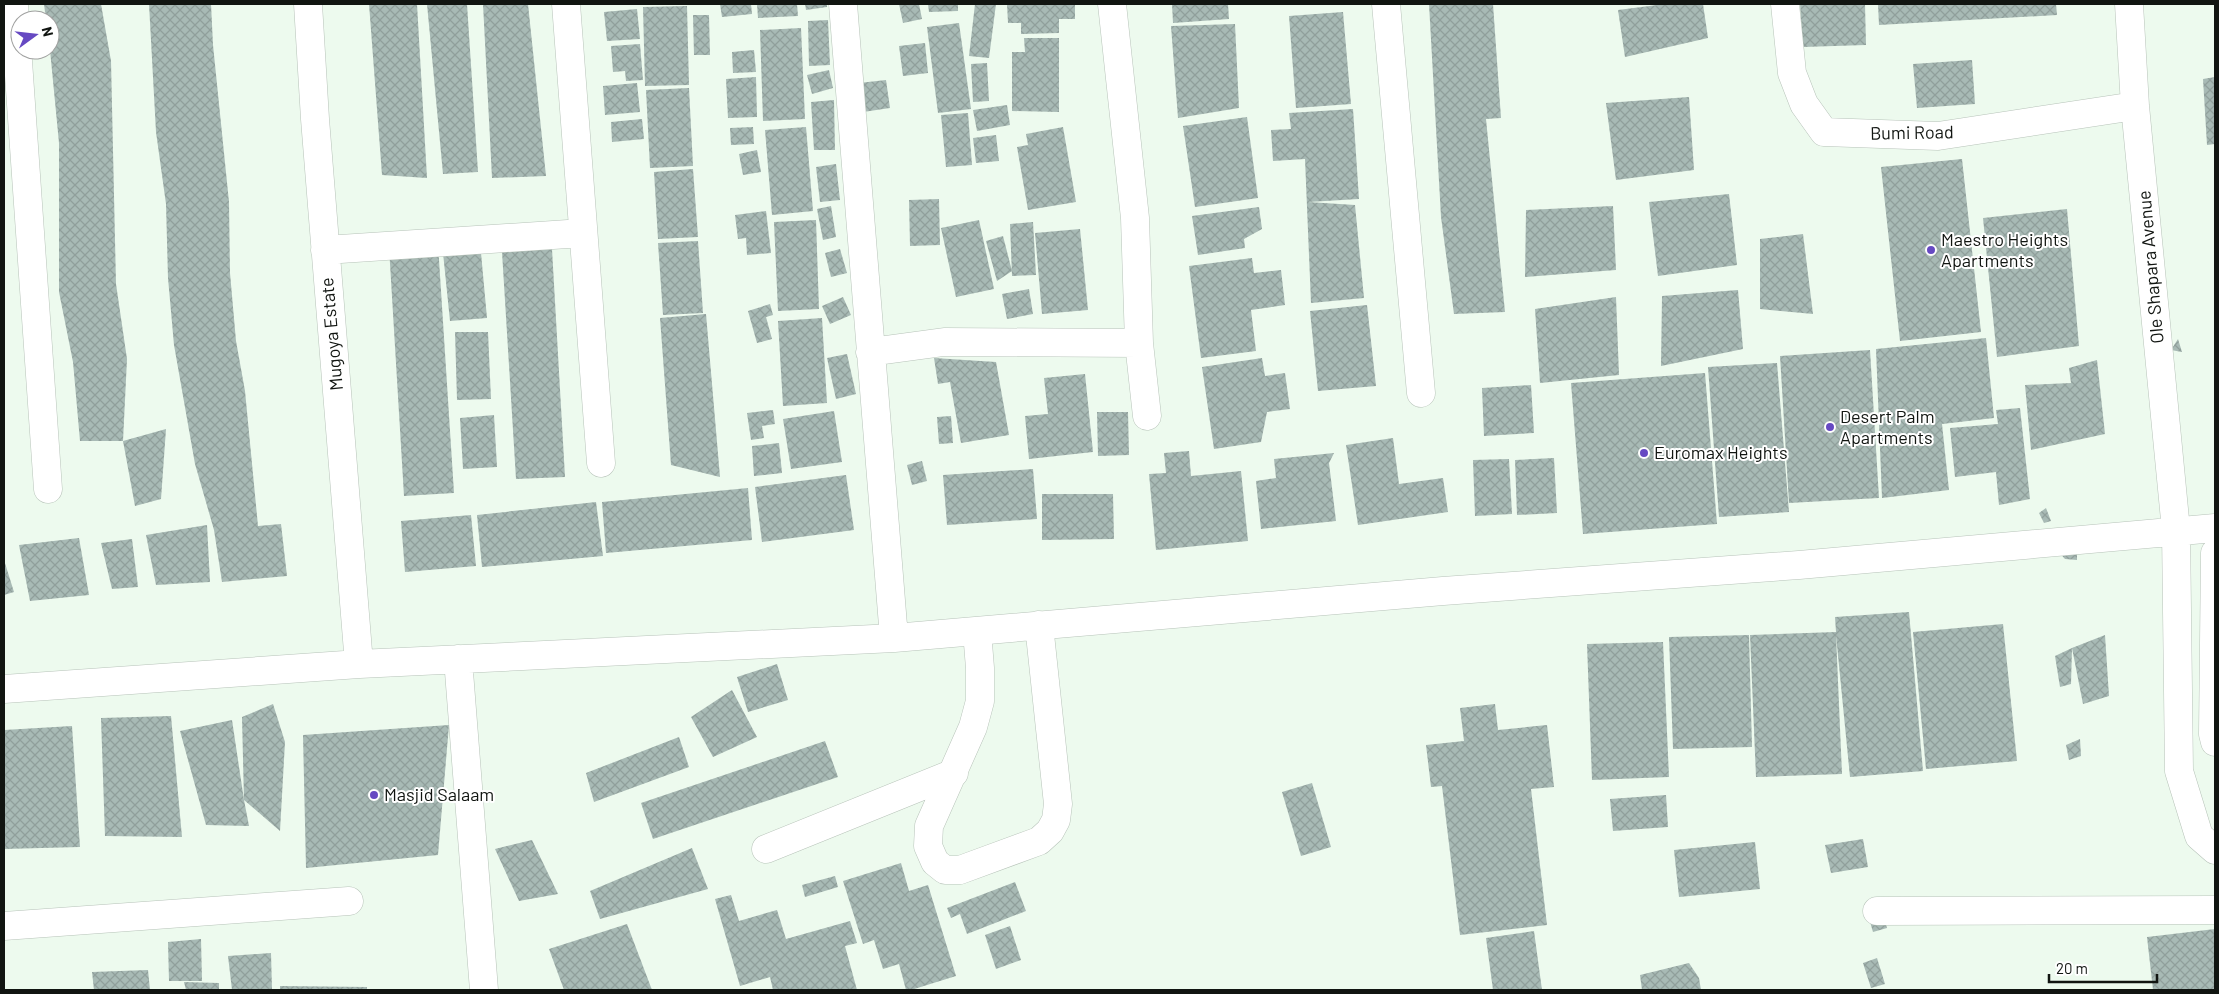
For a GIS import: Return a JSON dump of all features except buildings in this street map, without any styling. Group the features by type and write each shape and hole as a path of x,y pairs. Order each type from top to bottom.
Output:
{"street":[{"path":"14,4 48,489"},
{"name":"Mugoya Estate","path":"308,4 325,250 359,664"},
{"path":"566,4 601,463"},
{"path":"843,4 894,638"},
{"path":"1112,4 1134,209 1139,343 1147,416"},
{"path":"1386,4 1421,393"},
{"name":"Bumi Road","path":"1785,4 1792,72 1804,104 1824,132 1938,136 2135,106"},
{"name":"Ole Shapara Avenue","path":"2129,4 2135,106 2176,530 2179,771 2199,836 2215,850"},
{"path":"325,250 583,233"},
{"path":"870,352 944,342 1139,343"},
{"path":"4,689 359,664 894,638 1482,588 1799,565 2215,528"},
{"path":"2215,553 2213,734 2215,742"},
{"path":"977,630 980,701 973,727 929,826 928,846 935,862 945,870 960,870 1040,841 1050,831 1056,820 1058,804 1039,625"},
{"path":"458,659 484,990"},
{"path":"766,849 954,773"},
{"path":"4,926 349,901"},
{"path":"1877,911 2215,910"}],"place":[{"name":"Maestro Heights Apartments","path":"1931,250"},
{"name":"Desert Palm Apartments","path":"1830,427"},
{"name":"Euromax Heights","path":"1644,453"},
{"name":"Masjid Salaam","path":"374,795"}]}
